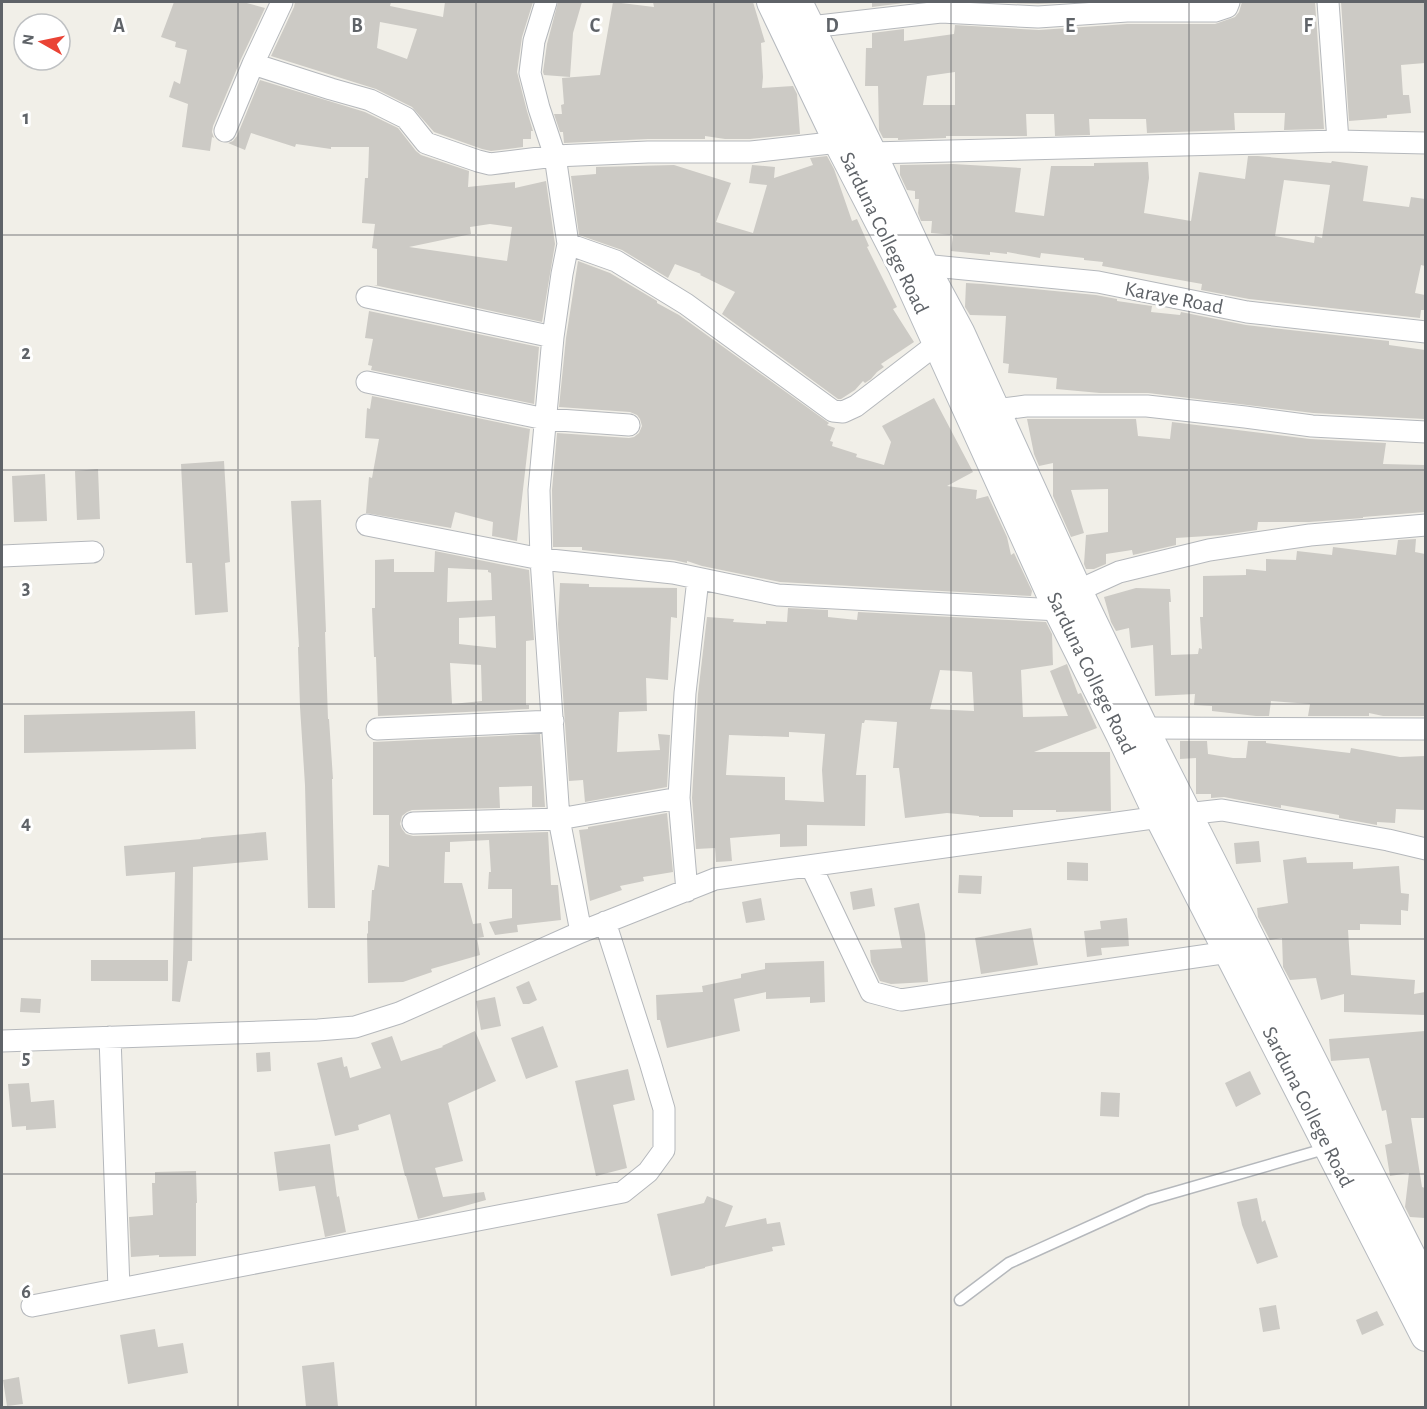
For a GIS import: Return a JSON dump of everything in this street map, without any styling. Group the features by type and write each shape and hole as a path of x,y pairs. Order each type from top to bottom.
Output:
{"street":[{"path":"225,131 282,2"},
{"path":"546,2 534,41 530,73 555,156 568,244 553,337 545,419 539,490 541,559 559,819 581,932"},
{"name":"Sarduna College Road","path":"772,2 839,142 913,265 959,332 995,410 1014,482"},
{"path":"804,14 941,7 1038,17 1127,6 1215,11 1227,7 1229,2"},
{"path":"1328,2 1338,141"},
{"name":"Sarduna College Road","path":"804,14 871,153 913,265 938,343 1014,482 1068,600 1121,734 1173,816 1425,1287"},
{"path":"253,64 370,100 406,118 426,143 490,164 555,156 648,152 751,152 839,142"},
{"path":"871,153 1338,141 1425,143"},
{"path":"568,244 616,261 686,304 832,411 843,412 856,406 938,343"},
{"name":"Karaye Road","path":"913,265 1098,282 1246,312 1425,332"},
{"path":"367,297 553,337"},
{"path":"368,381 545,419 629,425"},
{"path":"995,410 1026,406 1147,406 1312,426 1425,432"},
{"path":"367,525 541,559 673,573 778,595 1068,600 1119,572 1209,550 1310,535 1425,525"},
{"path":"2,556 93,552"},
{"path":"687,891 679,798 685,693 698,579"},
{"name":"Sarduna College Road","path":"1068,600 1143,728 1173,816 1229,952 1425,1336"},
{"path":"377,729 553,721"},
{"path":"1143,728 1425,729"},
{"path":"413,823 559,819 679,798"},
{"path":"2,1041 356,1027 399,1013 581,932 715,879 1173,816 1222,810 1388,840 1423,855"},
{"path":"811,866 871,992 901,1000 1229,952"},
{"path":"32,1306 623,1192 648,1172 664,1150 664,1109 605,922"},
{"path":"110,1037 119,1290"}],"lane":[{"path":"960,1300 1009,1263 1148,1200 1329,1148"}],"building":[{"path":"174,2 243,2 265,8 213,126 214,138 212,137 210,151 182,147 188,104 169,97 174,81 180,84 187,50 175,47 176,42 161,37"},
{"path":"295,2 391,2 390,6 443,17 445,2 533,2 522,37 517,72 533,131 531,131 531,139 523,139 523,147 491,151 482,149 434,132 412,107 376,89 271,56","holes":["380,22 417,29 407,59 377,48"]},
{"path":"558,2 582,2 573,33 570,77 544,75 543,72 547,44"},
{"path":"613,2 654,7 653,2 753,2 765,42 761,43 762,88 793,86 797,94 800,134 750,139 705,136 705,139 564,143 563,132 560,132 554,114 562,114 561,105 564,104 562,78 600,75"},
{"path":"872,2 904,2 904,3 872,7"},
{"path":"985,2 1078,2 1038,4"},
{"path":"1242,2 1315,2 1324,129 1284,130 1285,113 1234,113 1235,130 1147,133 1146,119 1089,119 1090,135 1055,136 1054,114 1026,114 1027,136 946,136 946,138 898,140 898,138 883,138 879,130 878,86 865,86 866,48 872,48 872,33 904,29 904,41 954,34 955,25 1039,30 1127,24 1215,24 1235,17","holes":["955,72 955,105 923,105 927,76"]},
{"path":"1341,2 1425,2 1425,63 1401,65 1403,95 1409,95 1411,113 1387,115 1387,118 1349,121"},
{"path":"260,80 365,112 398,128 421,155 469,171 468,187 515,182 515,188 546,181 555,244 542,322 374,285 377,285 377,249 372,248 375,224 362,223 365,178 368,178 369,147 331,147 331,149 296,144 295,147 251,133 245,150 228,143 237,136","holes":["490,224 512,227 507,261 409,247 471,234 470,227"]},
{"path":"827,156 834,169 852,221 857,219 869,246 867,247 897,307 893,309 914,342 881,364 884,367 871,379 865,383 863,381 855,390 841,399 722,314 735,292 701,274 675,264 668,278 622,250 579,235 571,176 596,174 596,167 674,165 731,183 716,222 753,233 767,185 749,183 752,165 775,167 774,178 813,165 810,158"},
{"path":"1248,156 1331,163 1332,161 1368,166 1363,201 1409,207 1411,197 1425,199 1425,266 1421,265 1415,293 1425,295 1425,310 1421,310 1420,318 1249,299 1201,290 1202,284 1102,266 1103,262 1084,260 1084,258 1041,253 1040,258 1007,252 1007,254 990,252 990,255 951,251 953,235 931,233 932,221 921,221 918,213 919,199 915,199 915,191 907,190 900,175 900,165 953,164 1021,168 1015,212 1044,216 1051,166 1148,162 1149,178 1144,213 1191,221 1199,172 1245,179","holes":["1284,180 1330,185 1322,238 1315,236 1314,243 1275,236"]},
{"path":"578,261 610,273 679,315 829,423 827,425 835,428 830,441 833,442 832,446 857,454 856,457 884,465 891,442 882,426 934,398 973,472 947,486 977,490 976,499 988,496 1007,537 1011,555 1014,553 1032,591 1031,596 780,582 687,561 687,563 582,550 582,547 553,547 552,490 557,433 629,438 639,433 642,426 637,415 630,412 559,407 566,338"},
{"path":"966,283 1096,295 1117,299 1117,301 1152,306 1151,312 1180,315 1181,312 1246,325 1389,341 1389,345 1425,350 1425,419 1313,413 1148,393 1100,393 1056,389 1057,378 1008,373 1009,364 1003,363 1006,316 970,315 965,307"},
{"path":"369,311 539,347 534,404 371,370 372,366 368,365 373,339 365,338"},
{"path":"372,396 530,429 517,541 492,536 493,522 455,512 451,528 366,513 369,477 372,478 379,439 365,438 367,408 370,409"},
{"path":"1027,419 1136,419 1138,436 1170,439 1172,422 1310,439 1386,443 1383,464 1425,465 1425,512 1309,522 1258,522 1257,530 1176,538 1176,545 1133,555 1132,550 1106,554 1106,564 1094,569 1086,569 1084,564 1086,535 1108,532 1108,489 1071,490 1084,533 1071,537 1053,496 1053,463 1039,466 1034,454"},
{"path":"224,461 230,562 225,563 228,612 195,615 192,563 186,563 181,464"},
{"path":"98,469 100,519 77,520 75,471"},
{"path":"45,474 47,521 14,522 12,476"},
{"path":"321,500 328,719 333,779 335,908 308,908 305,785 291,501"},
{"path":"1416,539 1415,552 1425,554 1425,716 1383,716 1369,713 1369,716 1308,716 1310,704 1271,701 1269,716 1256,716 1212,711 1212,706 1194,705 1195,694 1155,696 1153,645 1131,648 1129,628 1116,631 1104,597 1136,588 1170,589 1171,655 1198,654 1199,648 1202,649 1200,617 1203,617 1203,576 1246,575 1246,569 1266,571 1266,559 1296,560 1297,551 1332,555 1333,547 1396,555 1398,540"},
{"path":"435,551 529,570 534,640 526,641 526,705 529,705 529,709 378,716 372,608 375,608 375,560 394,559 394,572 434,572","holes":["448,568 488,570 491,573 492,600 447,602","495,616 496,648 459,644 459,618","450,663 481,665 482,701 452,704"]},
{"path":"560,583 589,584 589,587 677,588 677,618 671,617 668,680 646,678 647,711 619,712 617,752 660,750 658,734 670,735 667,787 585,802 583,780 569,781 558,624"},
{"path":"788,608 828,610 828,617 857,620 858,612 1046,622 1052,634 1053,665 1021,670 1023,717 1068,716 1050,671 1067,664 1078,694 1081,693 1097,728 1034,752 1110,752 1111,811 1013,810 1013,817 979,817 947,813 905,818 899,768 893,768 897,722 865,720 862,723 856,775 866,775 865,826 807,825 807,846 780,847 780,834 730,838 732,861 716,862 715,848 696,849 692,798 698,694 707,617 734,619 733,622 766,624 766,621 787,622","holes":["940,670 972,672 974,711 930,709","789,732 825,734 822,770 824,802 785,800 785,777 726,775 729,735 789,737"]},
{"path":"195,711 196,749 24,753 24,715"},
{"path":"540,734 545,807 532,807 532,786 499,787 500,808 412,810 402,816 400,824 406,834 413,836 548,832 551,885 558,885 561,920 517,925 518,932 495,935 489,922 512,918 512,889 488,889 489,872 491,872 489,840 450,842 450,852 445,852 444,883 462,883 473,924 481,923 484,937 477,938 480,955 431,969 432,972 403,982 368,983 367,934 372,890 374,890 378,865 389,867 389,815 373,815 373,742"},
{"path":"1180,741 1207,741 1208,754 1233,758 1246,758 1248,741 1266,741 1266,743 1350,753 1351,748 1400,757 1425,756 1425,810 1396,809 1395,823 1377,822 1377,825 1339,818 1339,815 1281,805 1281,808 1224,797 1211,798 1211,794 1196,794 1196,758 1180,759"},
{"path":"667,813 673,872 643,877 644,881 620,886 622,890 590,901 579,830"},
{"path":"266,832 268,860 193,867 192,961 188,961 180,1002 172,1001 175,872 126,876 124,846"},
{"path":"1259,841 1261,862 1236,864 1234,843"},
{"path":"1306,857 1307,863 1353,862 1353,869 1399,866 1401,893 1409,894 1408,911 1401,910 1401,925 1360,924 1360,930 1348,930 1351,975 1415,980 1414,994 1425,992 1425,1015 1344,1012 1344,994 1321,1000 1316,978 1290,980 1283,967 1282,938 1270,940 1258,917 1257,908 1288,903 1283,860"},
{"path":"1067,862 1088,863 1088,881 1067,880"},
{"path":"959,875 982,876 981,894 958,893"},
{"path":"872,888 875,906 853,910 850,892"},
{"path":"761,898 765,920 746,923 742,902"},
{"path":"919,903 925,934 928,982 891,984 880,981 871,962 870,950 902,948 894,908"},
{"path":"1127,918 1129,946 1101,948 1102,955 1087,957 1084,931 1101,929 1100,921"},
{"path":"1031,928 1038,965 981,974 975,938"},
{"path":"91,960 168,960 168,981 91,981"},
{"path":"824,961 825,1002 810,1003 810,997 766,999 766,992 734,999 740,1031 667,1048 660,1020 657,1020 656,995 703,992 702,986 741,978 741,974 765,969 765,963"},
{"path":"529,981 537,1000 523,1004 516,987"},
{"path":"495,997 501,1026 481,1030 476,1001"},
{"path":"21,998 41,999 40,1013 20,1012"},
{"path":"543,1026 558,1067 526,1079 511,1038"},
{"path":"475,1031 496,1081 448,1103 463,1161 435,1168 443,1197 484,1192 486,1200 418,1219 390,1114 358,1125 359,1130 335,1136 317,1063 342,1057 350,1078 381,1068 371,1043 392,1036 401,1061 443,1047"},
{"path":"1425,1031 1425,1118 1411,1118 1422,1187 1425,1188 1425,1218 1410,1217 1405,1207 1409,1173 1390,1176 1385,1145 1392,1143 1386,1110 1382,1111 1369,1058 1331,1061 1329,1039"},
{"path":"270,1052 271,1071 257,1072 256,1053"},
{"path":"628,1069 635,1100 613,1105 627,1168 596,1176 575,1081"},
{"path":"1250,1071 1261,1094 1236,1107 1225,1083"},
{"path":"29,1083 31,1102 54,1100 56,1128 26,1130 26,1126 12,1127 8,1084"},
{"path":"1101,1092 1120,1093 1119,1117 1100,1116"},
{"path":"330,1144 337,1197 339,1196 346,1232 325,1237 315,1186 279,1191 274,1152"},
{"path":"196,1171 196,1256 131,1257 129,1217 153,1215 152,1183 155,1183 155,1172"},
{"path":"707,1196 733,1206 725,1227 766,1218 767,1224 780,1222 785,1245 772,1247 773,1251 671,1276 657,1214 704,1203"},
{"path":"1257,1198 1262,1222 1265,1220 1278,1257 1257,1264 1242,1225 1237,1202"},
{"path":"1276,1305 1280,1329 1263,1332 1259,1308"},
{"path":"1377,1311 1384,1325 1362,1335 1356,1320"},
{"path":"155,1329 158,1347 183,1343 188,1373 128,1384 120,1335"},
{"path":"334,1362 338,1407 306,1407 302,1366"},
{"path":"19,1377 23,1404 7,1406 3,1380"}]}
